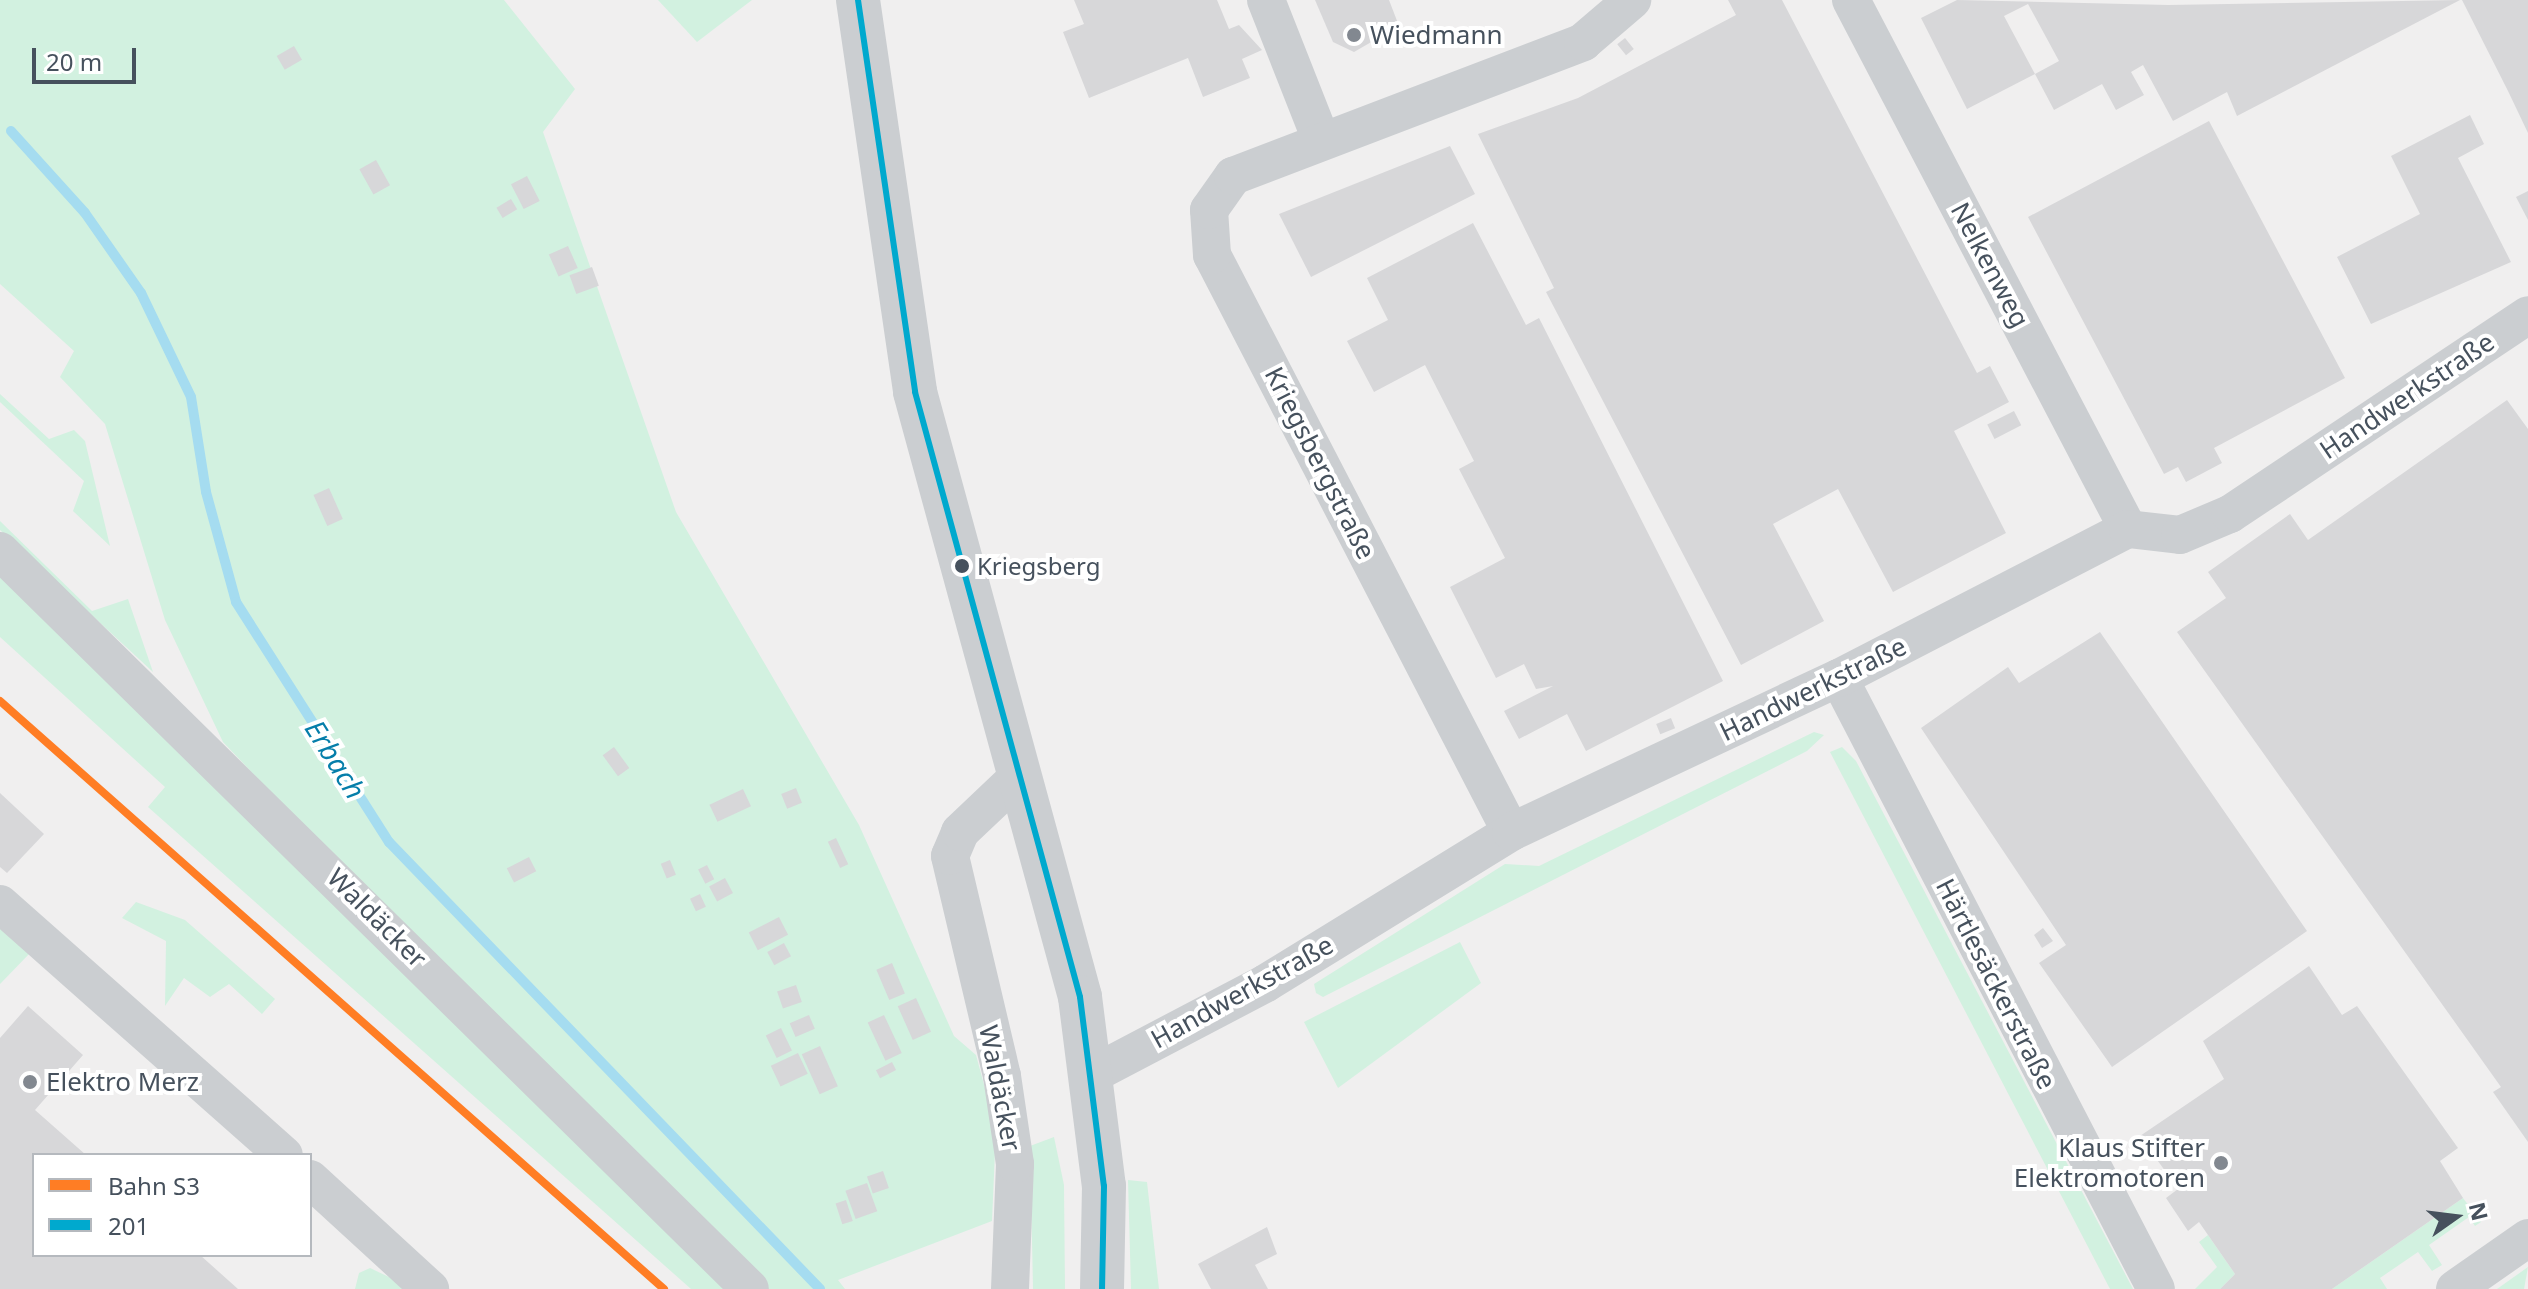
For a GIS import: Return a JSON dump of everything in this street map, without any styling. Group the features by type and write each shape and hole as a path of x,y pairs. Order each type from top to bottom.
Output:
{"street":[{"path":"858,0 915,392 1020,775 1061,905 1093,1074 1104,1186 1102,1289"},
{"path":"1266,0 1320,137"},
{"name":"Kriegsbergstraße","path":"1511,832 1212,255 1209,210 1233,176 1320,137 1583,42 1632,0"},
{"name":"Nelkenweg","path":"1851,0 2128,529"},
{"name":"Handwerkstraße","path":"1093,1074 1266,983 1511,832 1839,678 2128,529 2180,535 2230,514 2528,315"},
{"name":"Waldäcker","path":"0,551 750,1289"},
{"name":"Härtlesäckerstraße","path":"1839,678 2156,1289"},
{"name":"Waldäcker","path":"1010,1289 1015,1164 1002,1076 950,856 960,832 1020,775"},
{"path":"0,904 282,1153"},
{"path":"312,1181 430,1289"},
{"path":"2455,1289 2528,1238"}],"green space":[{"path":"0,0 504,0 575,89 543,132 676,512 859,825 954,1036 976,1055 996,1129 992,1221 838,1280 845,1289 764,1289 420,949 223,742 165,620 105,424 60,377 74,351 0,284"},
{"path":"658,0 752,0 697,42"},
{"path":"0,394 49,439 74,430 85,441 110,546 73,511 84,481 0,402"},
{"path":"0,521 92,611 128,599 153,672 0,530"},
{"path":"0,572 737,1289 691,1289 148,807 165,787 0,637"},
{"path":"1814,732 1824,735 1807,751 1323,997 1316,993 1314,984 1505,864 1539,866"},
{"path":"1842,747 1856,761 2133,1289 2110,1289 1830,752"},
{"path":"136,902 185,920 275,999 262,1014 229,984 210,997 184,978 165,1006 166,941 122,918"},
{"path":"0,923 32,951 0,984"},
{"path":"1460,942 1481,983 1338,1088 1304,1022"},
{"path":"1054,1137 1064,1185 1065,1289 1033,1289 1030,1146"},
{"path":"1128,1180 1147,1182 1159,1289 1131,1289"},
{"path":"2463,1198 2481,1222 2475,1226 2469,1217 2429,1245 2442,1265 2432,1271 2418,1252 2380,1278 2387,1289 2332,1289"},
{"path":"2208,1235 2235,1274 2220,1289 2195,1289 2217,1267 2199,1242"},
{"path":"2528,1267 2524,1289 2497,1289"},
{"path":"370,1268 391,1278 403,1289 355,1289 359,1273"}],"building":[{"path":"1074,0 1217,0 1229,29 1239,25 1262,50 1242,59 1250,78 1203,97 1188,58 1089,98 1063,32 1084,24"},
{"path":"1315,0 1389,0 1399,26 1354,52 1333,42"},
{"path":"1728,0 1782,0 1977,373 1990,366 2009,402 1954,431 2006,533 1893,592 1838,489 1773,524 1824,621 1741,665 1546,292 1554,288 1478,134 1578,98 1736,15"},
{"path":"1957,0 2168,5 2460,0 2237,116 2227,92 2173,121 2143,65 2131,72 2144,95 2116,110 2102,84 2054,110 2035,74 1967,109 1921,18","holes":["2028,4 2059,61 2035,74 2004,16"]},
{"path":"2462,0 2528,0 2528,133 2508,91"},
{"path":"1625,38 1634,49 1626,55 1617,44"},
{"path":"294,46 302,60 285,70 277,56"},
{"path":"2470,115 2484,144 2458,158 2511,262 2371,324 2337,257 2420,214 2391,156"},
{"path":"2209,121 2345,378 2214,448 2222,463 2186,482 2178,467 2164,474 2028,217"},
{"path":"1450,146 1475,194 1311,277 1279,214"},
{"path":"376,160 390,185 373,195 359,169"},
{"path":"527,176 540,201 524,209 511,184"},
{"path":"2528,191 2528,220 2516,197"},
{"path":"511,199 517,209 503,218 496,208"},
{"path":"1473,223 1526,325 1539,318 1723,681 1586,751 1567,714 1519,739 1504,711 1553,686 1536,689 1524,664 1496,678 1450,587 1505,558 1459,469 1474,461 1425,365 1374,392 1347,341 1388,320 1367,278"},
{"path":"568,246 578,268 559,276 549,255"},
{"path":"592,267 599,286 576,294 569,275"},
{"path":"2507,400 2528,429 2528,1142 2493,1092 2501,1087 2177,632 2226,598 2208,572 2290,514 2308,540"},
{"path":"2014,411 2021,425 1995,439 1987,425"},
{"path":"329,488 343,519 327,526 313,495"},
{"path":"2100,632 2307,931 2112,1067 2039,963 2066,945 1921,728 2008,667 2019,683"},
{"path":"1671,718 1675,728 1660,734 1656,724"},
{"path":"614,747 629,768 618,776 603,755"},
{"path":"796,788 802,803 787,809 781,794"},
{"path":"743,789 751,806 717,822 709,805"},
{"path":"0,793 44,834 7,873 0,867"},
{"path":"836,838 848,864 840,868 828,842"},
{"path":"529,857 536,871 514,883 507,868"},
{"path":"670,860 676,875 667,879 661,864"},
{"path":"707,865 714,879 705,884 698,870"},
{"path":"725,878 733,893 717,901 709,886"},
{"path":"700,894 706,907 696,911 690,899"},
{"path":"779,917 788,935 758,950 749,932"},
{"path":"2043,928 2053,941 2042,948 2034,935"},
{"path":"784,943 791,956 774,965 767,952"},
{"path":"892,963 905,993 889,1000 876,970"},
{"path":"2309,966 2342,1015 2357,1006 2458,1148 2440,1161 2463,1198 2332,1289 2220,1289 2235,1274 2199,1222 2188,1231 2166,1198 2178,1189 2140,1136 2224,1079 2203,1041"},
{"path":"796,985 802,1002 783,1009 777,992"},
{"path":"916,998 931,1032 913,1040 898,1006"},
{"path":"28,1006 83,1055 35,1110 84,1153 32,1153 32,1257 202,1257 238,1289 0,1289 0,1038"},
{"path":"809,1015 815,1029 796,1037 790,1023"},
{"path":"884,1015 902,1053 885,1061 868,1023"},
{"path":"781,1028 792,1050 777,1058 766,1035"},
{"path":"820,1046 838,1086 820,1094 802,1054"},
{"path":"798,1053 808,1074 781,1087 771,1066"},
{"path":"892,1062 896,1070 880,1078 876,1070"},
{"path":"883,1171 889,1188 873,1194 867,1177"},
{"path":"867,1183 877,1211 856,1219 845,1191"},
{"path":"846,1200 853,1221 842,1224 836,1203"},
{"path":"1267,1227 1277,1254 1255,1265 1268,1289 1211,1289 1198,1264"}],"waterway":[{"name":"Erbach","path":"11,131 85,213 141,293 191,397 206,492 236,602 389,842 820,1289"}],"rail line":[{"name":"S3","path":"0,701 664,1289"}],"transit line":[{"name":"201","path":"858,0 915,392 1080,997 1104,1186 1102,1289"}],"place":[{"name":"Wiedmann","path":"1354,35"},
{"name":"Kriegsberg","path":"962,566"},
{"name":"Elektro Merz","path":"30,1082"},
{"name":"Klaus Stifter Elektromotoren","path":"2221,1163"}]}
